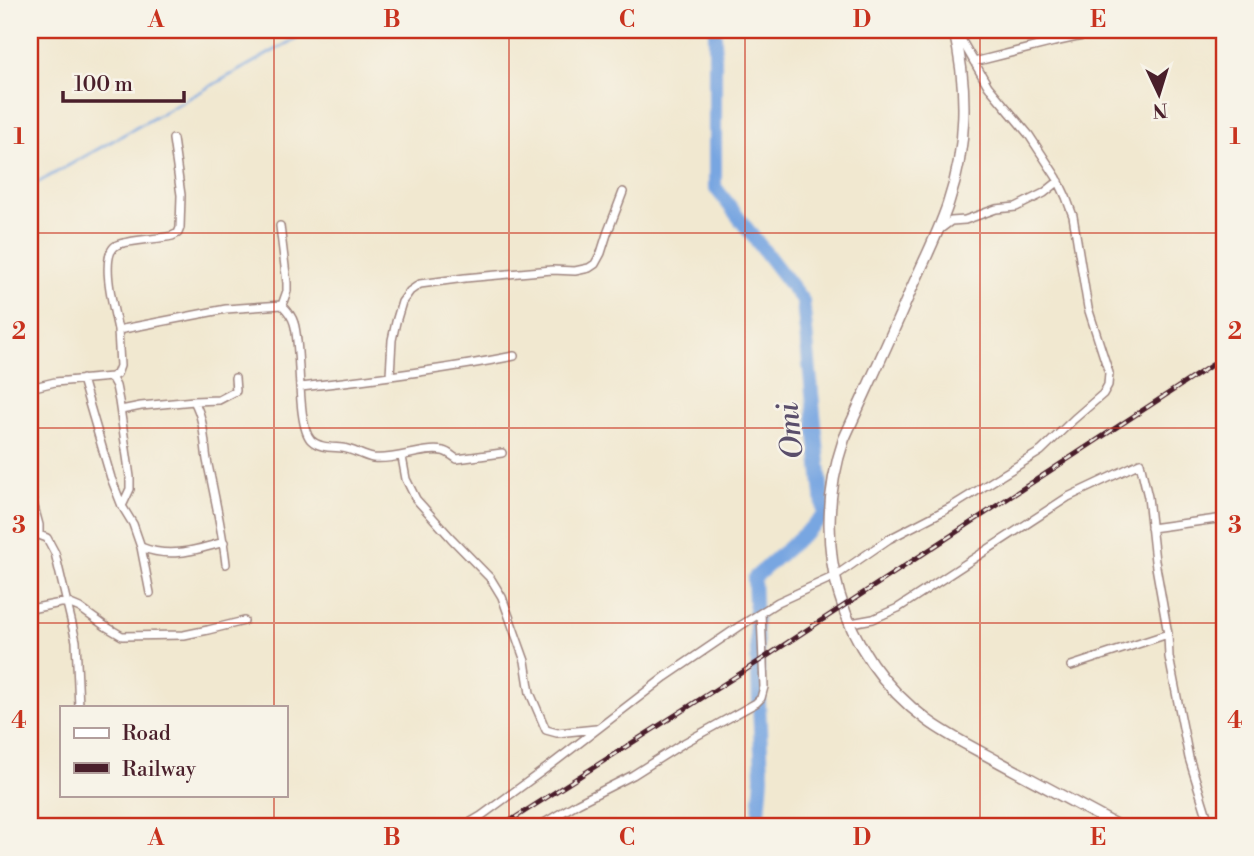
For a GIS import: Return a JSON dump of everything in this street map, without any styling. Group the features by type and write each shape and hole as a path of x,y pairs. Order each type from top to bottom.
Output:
{"main road":[{"path":"955,30 962,79 962,134 953,187 937,231 839,454 829,519 830,551 835,576 850,624 861,644 879,672 925,719 953,737 1118,826"}],"street":[{"path":"464,826 552,764 665,677 761,613 797,592 835,576 889,539 951,507 1041,451 1102,394 1108,385 1110,373 1088,308 1073,216 1059,181 1029,135 988,86 955,30"},
{"path":"1054,42 1060,30"},
{"path":"974,62 1098,30"},
{"path":"30,388 117,374 120,366 118,330 108,276 110,254 117,245 172,236 180,228 181,195 173,139"},
{"path":"937,231 951,221 965,220 996,209 1016,206 1044,193 1059,181"},
{"path":"390,375 396,322 402,302 410,291 420,284 465,278 589,268 595,264 601,253 623,192"},
{"path":"280,226 287,283 282,305"},
{"path":"118,330 226,309 282,305"},
{"path":"282,305 294,322 301,409 306,431 318,445 351,450 371,458 402,457 434,450 445,451 457,459 502,453"},
{"path":"301,387 514,356"},
{"path":"111,377 117,386 130,477 130,489 122,506"},
{"path":"121,410 219,400 236,391 235,378"},
{"path":"82,379 111,478 141,547 150,593"},
{"path":"194,401 201,412 226,564"},
{"path":"402,457 406,479 416,499 491,579 502,597 525,661 530,693 546,730 557,733 598,728"},
{"path":"850,624 873,619 898,608 1068,497 1140,463 1148,497 1169,657 1189,758 1209,826"},
{"path":"30,492 39,535 47,538 55,553 76,641 79,706"},
{"path":"1151,528 1224,518"},
{"path":"141,547 159,552 181,553 224,541"},
{"path":"30,609 66,602 122,636 184,635 244,621"},
{"path":"539,826 633,775 761,698 764,687 761,613"},
{"path":"1071,666 1168,634"}],"waterway":[{"path":"30,187 311,30"},
{"name":"Omi","path":"715,30 715,187 803,301 824,516 754,578 762,777 758,826"}],"railway":[{"path":"502,826 1224,357"}]}
